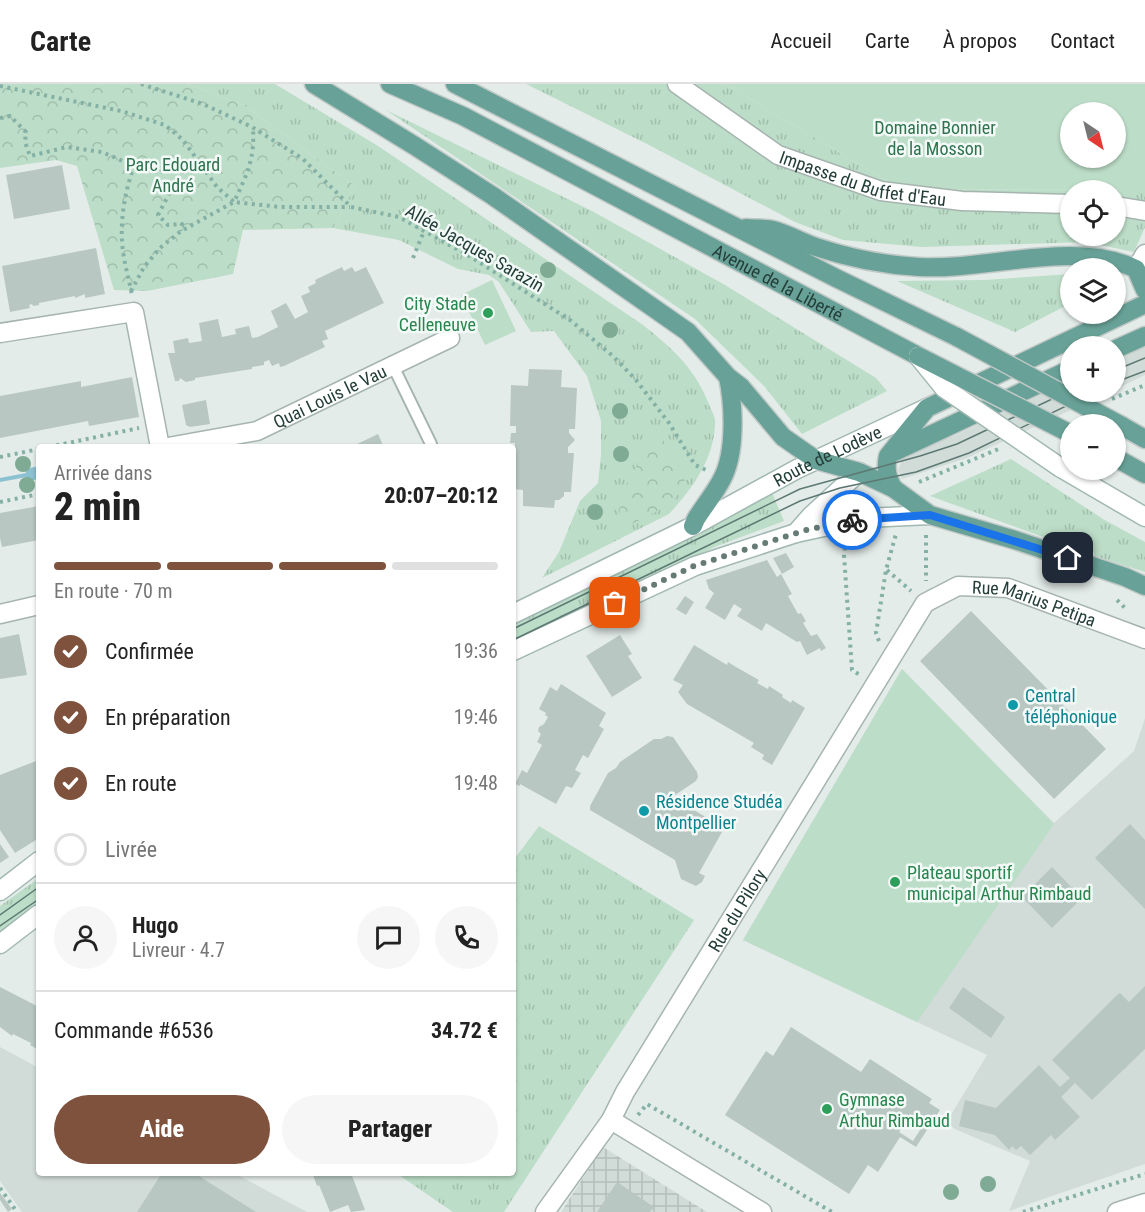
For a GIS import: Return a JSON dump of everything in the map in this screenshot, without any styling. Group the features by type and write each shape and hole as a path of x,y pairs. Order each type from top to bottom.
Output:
{"main road":[{"path":"314,84 464,177 688,332 728,377 741,387 783,437 816,460 859,472 893,488 928,521 1145,581"},
{"name":"Avenue de la Liberté","path":"390,84 463,116 918,356"},
{"name":"Avenue de la Liberté","path":"455,84 957,337 1100,414"},
{"path":"739,227 772,230 814,247 850,257 919,267 966,266 1076,256 1124,263 1141,261 1145,290"},
{"name":"Route de Lodève","path":"927,408 1145,304"},
{"path":"1126,345 1145,336"},
{"path":"918,356 1060,428"},
{"name":"Route de Lodève","path":"859,472 1060,374"},
{"path":"693,526 723,477 730,456 732,414 728,377"},
{"path":"893,488 885,465 888,456 927,408"},
{"name":"Avenue de la Liberté","path":"1126,428 1145,439"},
{"path":"1126,464 1145,474"},
{"path":"1125,577 1145,586"}],"street":[{"name":"Impasse du Buffet d'Eau","path":"677,84 778,155 881,191 962,201 1060,204"},
{"path":"1126,208 1145,211"},
{"path":"0,333 134,312 159,444"},
{"name":"Quai Louis le Vau","path":"185,444 257,431 450,338"},
{"name":"Avenue de la Liberté","path":"918,356 944,388 1061,468 1145,516"},
{"name":"Route de Lodève","path":"516,613 693,526 816,460 927,408"},
{"path":"1126,426 1145,425"},
{"name":"Route de Lodève","path":"516,650 694,566 796,533 859,472"},
{"path":"796,533 865,518 928,521"},
{"name":"Rue Marius Petipa","path":"925,603 958,586 1008,588 1145,639"},
{"name":"Rue du Pilory","path":"545,1212 610,1119 925,603"},
{"path":"0,614 36,606"},
{"path":"0,891 36,863"},
{"path":"0,944 36,916"},
{"path":"610,1119 762,1212"},
{"path":"1117,1212 1145,1203"}],"lane":[{"path":"393,366 431,444"}],"path":[{"path":"141,84 203,104 252,127 303,159 351,207"},
{"path":"0,86 121,111 165,125 183,141 217,187 234,202"},
{"path":"0,118 10,116 26,132 25,142 30,156 67,147 102,152 134,166 145,162 156,162 156,183 170,192 158,215 168,225 182,224 181,231"},
{"path":"134,166 126,188 122,231 131,291 144,267 160,248 181,231 234,202 247,175 254,148 252,127"},
{"name":"Allée Jacques Sarazin","path":"234,202 280,207 351,207 399,217 471,257 570,320 614,357 636,380 669,423 695,465 723,477"},
{"path":"413,258 424,231"},
{"path":"62,444 156,424"},
{"path":"0,457 36,450"},
{"path":"0,502 36,495"},
{"path":"925,603 928,521"},
{"path":"886,666 876,633 886,570 898,525"},
{"path":"846,537 844,555 852,670 874,686"},
{"path":"886,570 925,603"},
{"path":"1108,625 1125,577"},
{"path":"1023,1212 1145,1174"},
{"path":"0,1188 17,1212"}],"shaded area":[{"path":"1145,348 1145,375 1126,384 1126,355"},
{"path":"1060,386 1060,402 1088,402 967,458 902,479 898,470 905,452 954,436"},
{"path":"902,669 1054,823 1134,751 1145,718 1145,1164 1009,1211 1030,1161 957,1130 946,1123 987,1055 743,940"},
{"path":"0,1047 36,1066 36,1176 240,1176 307,1212 22,1212 0,1181"},
{"path":"603,1147 707,1212 561,1212"}],"green space":[{"name":"Parc Edouard André","path":"0,84 187,84 242,104 355,186 333,228 243,230 233,274 147,291 114,290 77,166 56,160 0,168"},
{"path":"187,84 275,84 378,146 643,325 691,371 713,413 715,422 714,437 706,461 678,504 669,514 542,578 559,552 580,501 598,483 601,421 587,376 554,331 531,332 499,282 489,275 458,269 399,240 333,228 355,186 242,104"},
{"path":"526,84 725,84 902,190 1060,189 1060,243 922,247 843,240 795,222 651,146"},
{"name":"Domaine Bonnier de la Mosson","path":"725,84 1145,84 1145,189 1126,189 1126,180 1060,180 1060,189 902,190"},
{"path":"386,110 592,211 725,285 876,378 887,391 802,434 764,386 695,319"},
{"path":"1126,189 1145,189 1145,227 1134,252 1105,246 1126,246"},
{"path":"1060,275 1060,309 1015,332 897,281 984,280"},
{"name":"City Stade Celleneuve","path":"492,280 516,331 485,345 461,295"},
{"path":"657,430 686,478 672,503 630,525 618,520 623,490"},
{"path":"1011,459 1103,519 1145,542 1145,572 1095,556 1090,544 1069,537 1057,542 930,496"},
{"path":"770,488 784,521 717,546 516,644 516,618"},
{"name":"Plateau sportif municipal Arthur Rimbaud","path":"902,669 1054,824 917,1022 743,940"},
{"path":"539,826 694,920 504,1212 453,1212 400,1176 516,1176 516,857"},
{"path":"36,880 36,908 0,936 0,906"}],"water":[{"path":"36,467 36,480 28,481 27,477 0,482 0,478 26,473 25,469"}],"building":[{"path":"62,165 70,209 14,219 6,175"},
{"path":"96,248 105,294 85,298 85,294 75,298 75,296 39,303 39,305 33,306 32,304 29,305 30,308 10,312 2,266"},
{"path":"342,267 344,271 352,267 355,272 366,267 384,303 325,331 328,339 322,341 325,347 280,367 279,363 272,366 269,360 264,362 264,365 252,367 252,369 195,378 195,380 186,382 180,378 179,381 175,381 168,353 175,353 173,341 188,338 189,343 202,341 199,323 218,319 222,337 236,334 235,329 249,326 252,338 258,337 278,327 271,311 286,303 295,319 308,312 301,296 310,292 308,287 316,283 315,280"},
{"path":"529,369 562,370 561,387 577,388 575,429 569,429 569,433 575,440 568,447 568,453 574,453 571,492 564,492 564,496 555,500 554,508 523,506 523,490 516,489 516,444 510,443 511,433 516,433 516,426 510,426 511,385 528,386"},
{"path":"132,377 139,417 89,426 88,421 0,438 0,396 81,381 81,387"},
{"path":"206,400 210,424 190,427 186,425 182,405"},
{"path":"378,434 383,444 357,444"},
{"path":"36,507 36,541 2,547 0,513"},
{"path":"786,553 794,567 782,574 773,558"},
{"path":"767,560 777,577 781,574 792,594 788,596 798,614 801,613 806,621 803,623 811,636 817,634 826,648 821,651 820,648 807,655 800,641 797,642 766,623 762,631 737,616 742,609 734,604 725,620 705,608 714,593 709,589 706,580"},
{"path":"685,596 694,602 686,615 676,609"},
{"name":"Central téléphonique","path":"971,611 1106,749 1054,799 920,661"},
{"path":"19,634 27,675 0,679 0,638"},
{"path":"620,635 632,654 628,656 642,678 612,697 586,656"},
{"path":"694,645 727,665 728,662 759,680 757,683 768,689 769,686 791,703 792,700 805,708 772,765 762,759 764,755 751,747 754,743 687,704 678,692 683,685 673,680"},
{"path":"561,684 606,713 599,726 604,729 588,758 583,755 575,770 581,773 572,788 566,786 556,804 520,784 520,786 516,784 516,782 522,770 527,773 542,745 537,742 541,734 538,731 548,717 539,709 550,687 557,691"},
{"name":"Résidence Studéa Montpellier","path":"673,737 697,772 698,777 696,781 672,797 719,825 722,832 699,873 705,876 696,886 681,879 675,860 590,810 608,773 654,739"},
{"path":"36,761 36,840 15,853 0,830 0,775"},
{"path":"1130,824 1145,840 1145,909 1095,858"},
{"path":"0,844 9,857 0,863"},
{"path":"1052,867 1082,898 1052,928 1022,897"},
{"path":"1145,986 1145,1049 1092,1100 1075,1083 1061,1097 1080,1117 1055,1140 1051,1135 1030,1155 1021,1146 1016,1150 1012,1146 1009,1150 995,1135 959,1126 965,1100 996,1108 1039,1065 1060,1087 1070,1078 1052,1060 1117,995 1120,993 1129,1002"},
{"path":"0,987 36,1005 36,1048 30,1045 31,1043 13,1034 12,1036 0,1027"},
{"path":"963,987 1005,1017 991,1038 949,1008"},
{"name":"Gymnase Arthur Rimbaud","path":"791,1027 861,1072 870,1059 932,1099 929,1103 940,1110 916,1147 900,1137 878,1172 868,1165 849,1194 725,1115 766,1051 773,1056","holes":["908,1118 922,1127 913,1141 899,1132"]},
{"path":"160,1176 199,1176 256,1212 137,1212"},
{"path":"313,1176 352,1176 365,1210 351,1212 348,1205 330,1212 319,1185 317,1186"},
{"path":"617,1182 654,1207 650,1212 597,1212"},
{"path":"0,1193 12,1209 8,1212 0,1200"}],"tram line":[{"path":"1126,366 1145,358"},
{"path":"1126,378 1145,371"},
{"path":"516,628 800,489 957,444 1060,395"},
{"path":"516,639 800,501 840,488 916,472 969,453 1074,402"},
{"path":"0,915 36,889"},
{"path":"0,926 36,901"}],"way so far":[{"path":"615,603 694,566 806,530 852,520"}],"place":[{"name":"City Stade Celleneuve","path":"488,313"},
{"name":"Central téléphonique","path":"1013,705"},
{"name":"Résidence Studéa Montpellier","path":"644,811"},
{"name":"Plateau sportif municipal Arthur Rimbaud","path":"895,882"},
{"name":"Gymnase Arthur Rimbaud","path":"827,1109"}],"route":[{"path":"852,520 930,515 1068,558"}]}
